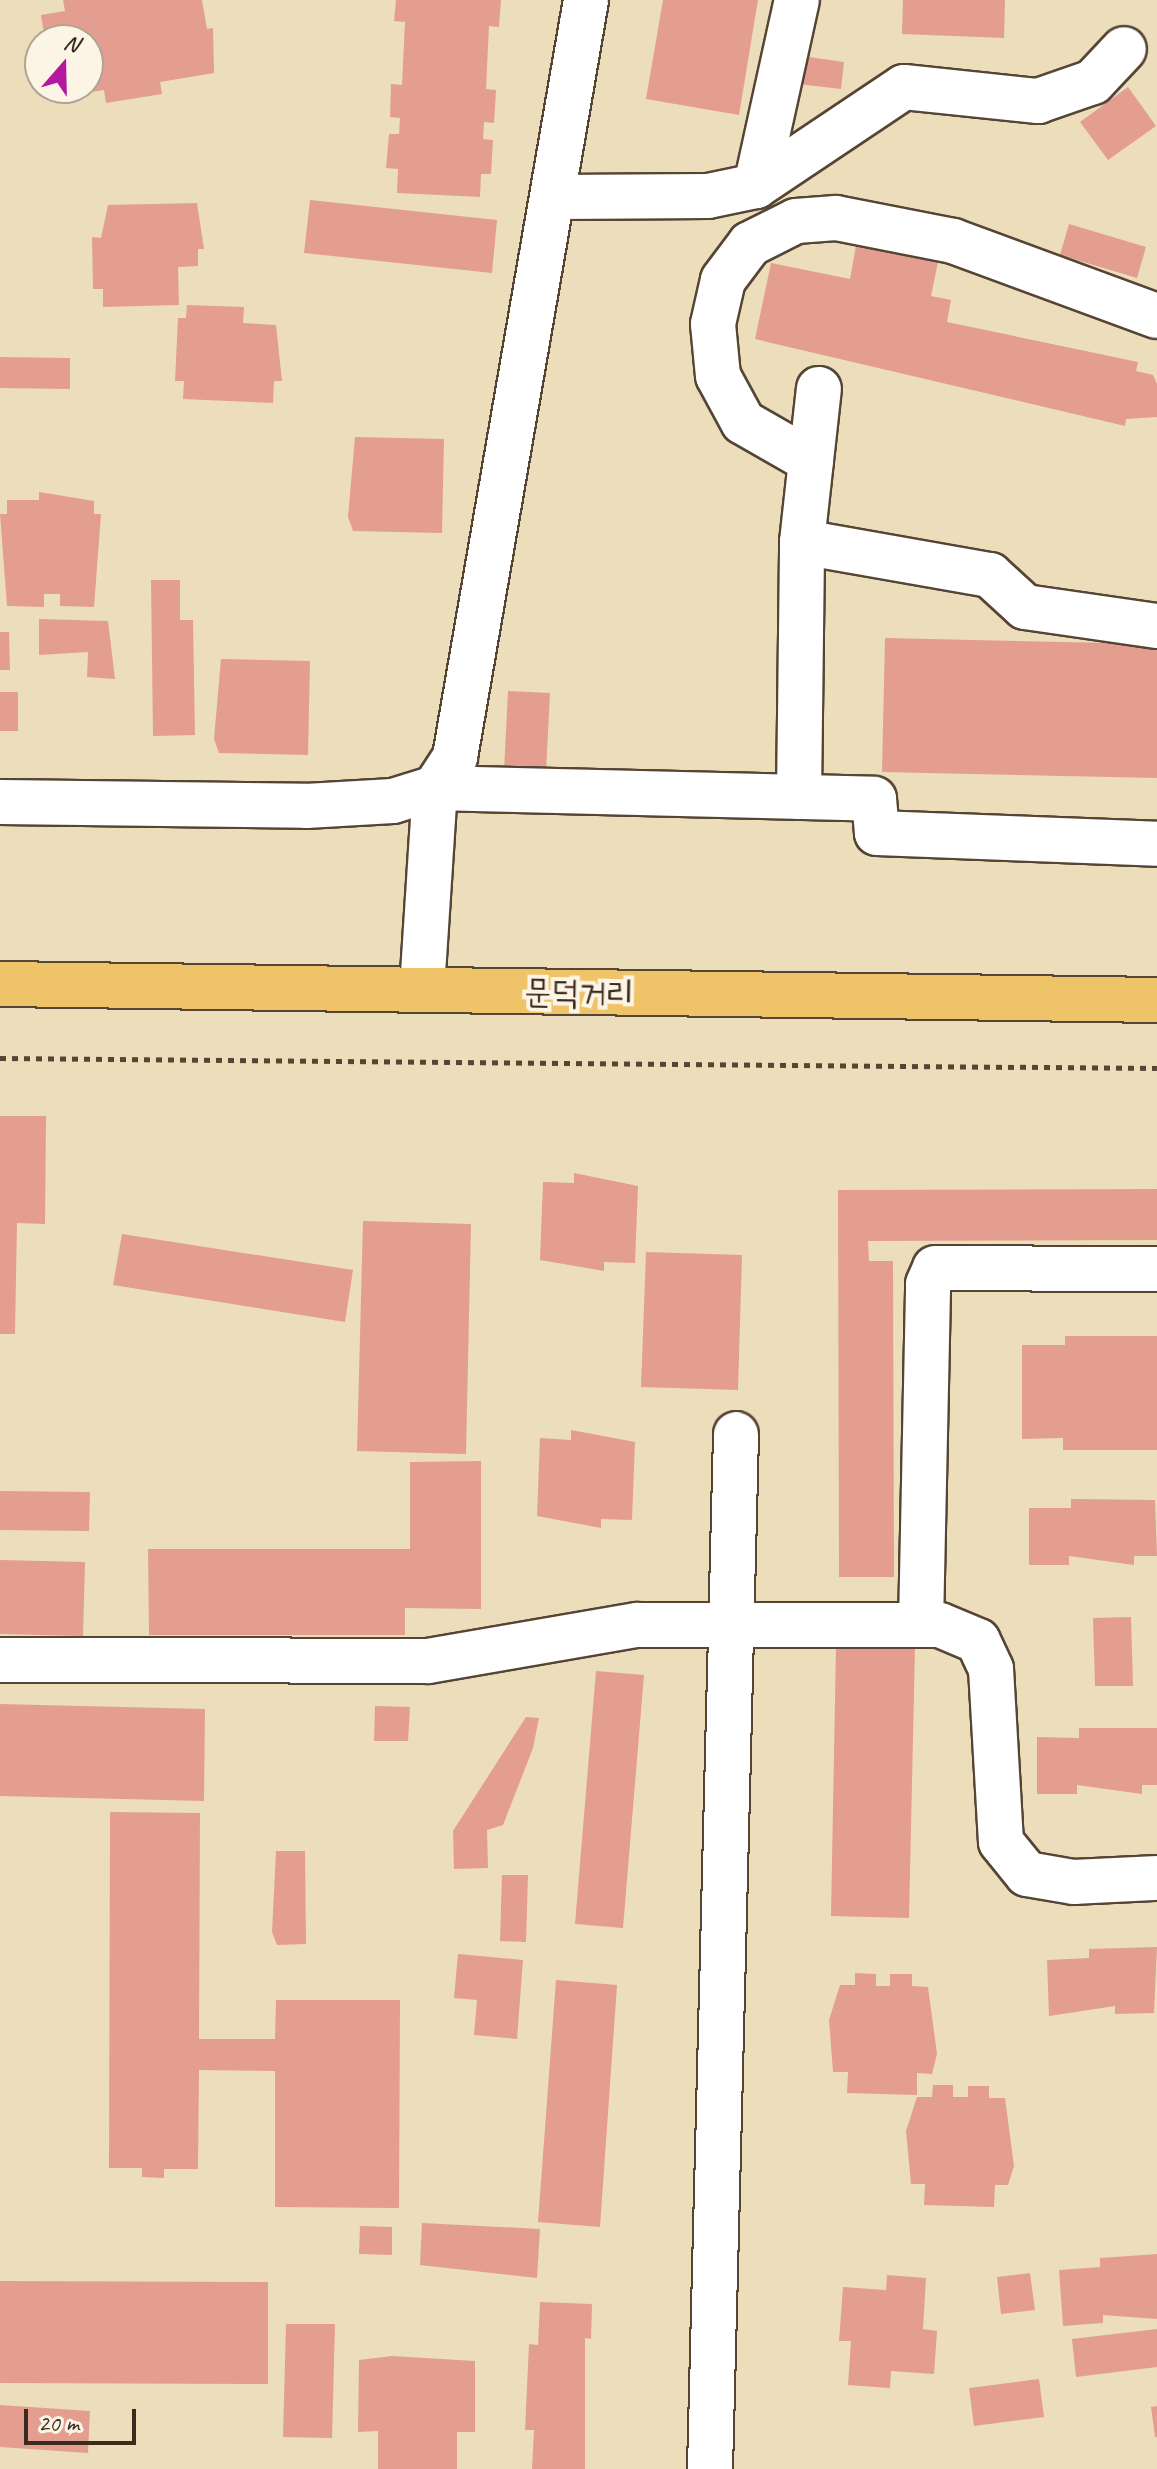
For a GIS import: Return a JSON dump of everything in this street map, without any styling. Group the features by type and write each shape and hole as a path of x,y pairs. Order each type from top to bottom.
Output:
{"main road":[{"name":"문덕거리","path":"0,984 1157,1000"}],"street":[{"path":"422,989 435,788 455,757 557,197 586,0"},
{"path":"756,186 797,0"},
{"path":"557,197 708,196 756,186 904,87 1038,101 1093,82 1124,49"},
{"path":"811,461 743,422 718,376 713,324 723,280 750,244 796,221 836,218 953,241 1157,316"},
{"path":"799,797 802,542 819,389"},
{"path":"802,542 990,575 1025,607 1157,626"},
{"path":"0,802 306,806 393,801 435,788 874,799 877,833 1157,844"},
{"path":"921,1625 928,1284 935,1268 1157,1269"},
{"path":"710,2469 736,1434"},
{"path":"0,1660 428,1661 637,1625 921,1625 978,1641 991,1669 1001,1842 1027,1874 1074,1882 1157,1878"}],"path":[{"path":"0,1058 1157,1068"}],"building":[{"path":"63,0 202,0 207,29 213,28 214,73 160,82 162,94 106,103 104,24 42,24 41,15 65,11"},
{"path":"396,0 501,0 499,27 489,26 486,89 496,90 494,123 484,122 483,139 493,140 491,174 481,174 480,197 397,193 398,169 386,168 389,134 399,134 400,118 390,117 391,84 402,85 405,22 394,21"},
{"path":"663,0 758,0 739,115 646,99"},
{"path":"903,0 1005,0 1004,38 902,34"},
{"path":"802,56 844,62 841,89 798,84"},
{"path":"1128,87 1156,126 1108,160 1080,122"},
{"path":"310,200 497,220 492,273 304,253"},
{"path":"197,203 204,249 198,249 198,266 178,267 179,305 103,307 103,289 93,289 92,237 101,238 108,205"},
{"path":"1069,224 1146,247 1137,278 1060,255"},
{"path":"857,240 939,257 931,296 951,300 947,322 1138,362 1136,371 1153,375 1157,384 1157,417 1126,419 1125,426 755,339 771,263 850,279"},
{"path":"187,305 244,307 243,323 276,325 282,381 274,381 273,403 183,399 184,381 175,381 178,318 186,318"},
{"path":"0,357 70,358 70,389 0,388"},
{"path":"355,437 444,439 442,533 353,531 348,517"},
{"path":"39,492 94,501 94,514 101,514 94,607 60,606 60,594 44,594 44,607 7,606 0,514 7,514 7,500 39,500"},
{"path":"151,580 180,580 180,620 193,620 195,735 153,736"},
{"path":"39,619 108,621 115,679 87,677 88,652 39,655"},
{"path":"0,632 9,632 10,670 0,670"},
{"path":"885,638 1157,644 1157,778 882,772"},
{"path":"221,659 310,661 308,755 219,753 214,739"},
{"path":"508,691 550,693 546,773 504,771"},
{"path":"0,692 18,692 18,731 0,731"},
{"path":"0,1116 46,1116 45,1224 17,1223 15,1334 0,1334"},
{"path":"574,1173 638,1186 635,1263 604,1262 604,1271 540,1260 543,1182 574,1183"},
{"path":"1157,1189 1157,1240 868,1241 869,1261 893,1261 894,1577 839,1577 838,1190"},
{"path":"363,1221 471,1224 466,1454 357,1451"},
{"path":"122,1234 353,1270 345,1322 113,1285"},
{"path":"646,1252 742,1255 738,1390 641,1387"},
{"path":"1065,1336 1157,1336 1157,1450 1063,1450 1063,1438 1022,1439 1022,1345 1065,1345"},
{"path":"571,1430 635,1442 632,1520 601,1519 601,1528 537,1516 540,1438 571,1440"},
{"path":"481,1461 481,1609 405,1608 405,1635 149,1635 148,1549 410,1549 410,1462"},
{"path":"0,1491 90,1492 89,1531 0,1530"},
{"path":"1071,1499 1155,1500 1157,1556 1134,1556 1134,1565 1069,1556 1069,1565 1029,1565 1029,1508 1071,1508"},
{"path":"0,1560 85,1562 83,1636 0,1634"},
{"path":"1131,1617 1133,1686 1095,1686 1093,1618"},
{"path":"836,1646 915,1647 909,1918 831,1916"},
{"path":"596,1671 644,1675 623,1928 575,1924"},
{"path":"0,1704 205,1709 204,1801 0,1796"},
{"path":"375,1706 410,1707 408,1741 374,1741"},
{"path":"526,1717 539,1718 533,1748 503,1825 487,1830 488,1868 454,1869 453,1831"},
{"path":"1079,1728 1157,1728 1157,1785 1142,1785 1142,1794 1077,1785 1077,1794 1037,1794 1037,1737 1079,1738"},
{"path":"110,1812 200,1813 199,2039 275,2039 276,2000 400,2000 399,2208 275,2207 275,2071 199,2070 198,2169 164,2169 164,2178 142,2177 142,2168 109,2168"},
{"path":"276,1851 305,1851 306,1944 277,1945 272,1932"},
{"path":"502,1875 528,1875 526,1942 500,1941"},
{"path":"1157,1947 1154,2013 1115,2014 1115,2006 1049,2016 1047,1960 1089,1958 1089,1949"},
{"path":"458,1954 523,1960 517,2039 474,2035 477,2000 454,1998"},
{"path":"855,1973 876,1974 876,1986 890,1986 890,1974 912,1974 912,1986 928,1987 937,2054 932,2074 917,2073 917,2095 847,2093 848,2072 833,2072 829,2020 840,1985 855,1985"},
{"path":"556,1980 617,1985 600,2227 538,2222"},
{"path":"933,2085 953,2085 953,2097 968,2097 968,2086 989,2086 989,2098 1005,2098 1014,2166 1008,2185 995,2185 994,2207 924,2205 925,2184 911,2184 906,2131 917,2097 932,2097"},
{"path":"422,2223 540,2229 537,2278 420,2265"},
{"path":"360,2226 392,2227 392,2255 359,2254"},
{"path":"1157,2254 1157,2319 1103,2315 1103,2323 1063,2326 1059,2270 1100,2267 1100,2258"},
{"path":"1030,2273 1035,2310 1001,2314 997,2277"},
{"path":"887,2275 926,2278 923,2329 937,2331 934,2374 891,2371 890,2388 848,2385 851,2341 839,2341 843,2287 886,2290"},
{"path":"0,2281 268,2282 268,2384 0,2383"},
{"path":"540,2302 592,2304 591,2339 585,2338 585,2469 532,2469 534,2430 525,2430 529,2344 538,2345"},
{"path":"286,2324 335,2324 332,2438 283,2437"},
{"path":"1157,2329 1157,2367 1076,2377 1072,2339"},
{"path":"392,2356 475,2361 475,2432 457,2432 457,2469 378,2469 378,2431 358,2432 359,2360"},
{"path":"1039,2379 1044,2417 974,2426 969,2388"},
{"path":"0,2405 90,2411 88,2453 0,2447"},
{"path":"1157,2406 1157,2437 1155,2437 1151,2407"}]}
